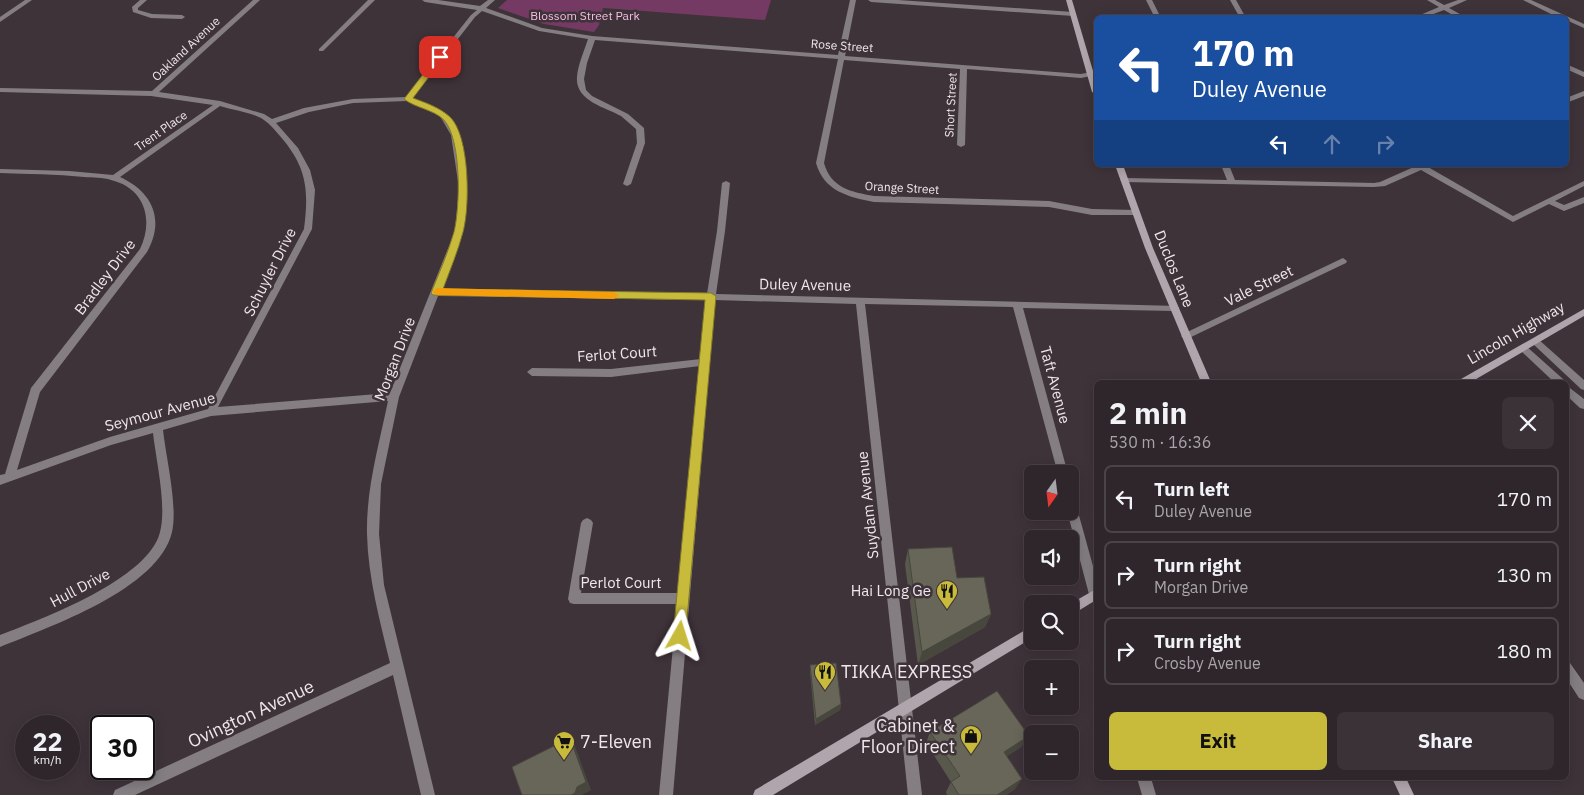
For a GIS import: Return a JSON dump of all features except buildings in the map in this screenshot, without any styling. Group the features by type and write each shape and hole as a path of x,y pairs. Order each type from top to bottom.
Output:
{"street":[{"path":"0,20 30,0"},
{"path":"144,0 135,7 135,11 151,16 182,17"},
{"name":"Oakland Avenue","path":"153,94 257,0"},
{"path":"321,50 372,0"},
{"name":"Rose Street","path":"425,0 479,8 541,30 592,38 1081,76 1094,74"},
{"path":"408,99 479,8 492,0"},
{"name":"Orange Street","path":"853,0 820,163 821,172 835,187 847,193 874,199 1049,204 1092,212 1135,213"},
{"path":"871,0 1073,14"},
{"path":"1069,0 1094,74"},
{"path":"1149,0 1156,15"},
{"path":"1233,0 1241,15"},
{"path":"1430,0 1458,15"},
{"path":"1423,15 1464,0"},
{"path":"1526,0 1559,15"},
{"path":"1569,19 1584,26"},
{"path":"592,38 580,67 581,88 589,98 625,115 640,128 641,143 628,184"},
{"name":"Short Street","path":"961,145 964,67"},
{"path":"1569,68 1584,75"},
{"name":"Schuyler Drive","path":"0,90 153,94 189,97 220,103 262,116 272,122 302,157 310,182 312,201 308,229 212,412"},
{"path":"1569,100 1584,93"},
{"name":"Morgan Drive","path":"272,122 307,110 345,102 408,99 434,110 448,120 456,135 463,188 459,231 394,397 376,484 373,534 378,584 428,795"},
{"name":"Trent Place","path":"114,178 220,103"},
{"name":"Duclos Lane","path":"1120,167 1135,213 1205,380"},
{"path":"1226,167 1232,182"},
{"path":"1124,180 1374,186 1420,167"},
{"path":"1424,167 1513,220 1584,183"},
{"name":"Bradley Drive","path":"0,170 68,173 114,178 144,196 151,210 153,222 151,239 35,391 4,478"},
{"path":"666,795 704,362 726,183"},
{"path":"1549,201 1564,208 1584,200"},
{"name":"Vale Street","path":"1186,336 1343,261"},
{"name":"Duley Avenue","path":"436,293 711,296 1174,308"},
{"name":"Suydam Avenue","path":"860,300 915,795"},
{"name":"Taft Avenue","path":"1016,304 1061,465"},
{"name":"Lincoln Highway","path":"1467,380 1584,312"},
{"path":"1535,341 1584,386"},
{"path":"1523,348 1558,380"},
{"name":"Ferlot Court","path":"532,372 611,372 704,362"},
{"path":"1569,392 1584,405"},
{"name":"Seymour Avenue","path":"4,478 156,427 212,412 394,397"},
{"name":"Hull Drive","path":"0,641 102,597 139,570 162,546 168,522 156,427"},
{"path":"1075,520 1094,588"},
{"name":"Perlot Court","path":"587,523 574,599 684,598"},
{"path":"1079,605 1094,596"},
{"path":"760,795 905,710 1024,637"},
{"name":"Ovington Avenue","path":"120,795 398,666"},
{"path":"1569,672 1584,694"},
{"path":"1145,780 1149,795"},
{"path":"1400,780 1407,795"}],"green space":[{"name":"Blossom Street Park","path":"507,0 771,0 765,20 603,8 599,25 594,32 544,24 498,8"}],"slow traffic":[{"path":"437,292 614,295"}],"place":[{"name":"Hai Long Ge","path":"947,610"},
{"name":"TIKKA EXPRESS","path":"825,691"},
{"name":"Cabinet & Floor Direct","path":"971,755"},
{"name":"7-Eleven","path":"564,761"}],"route":[{"path":"440,57 408,99 427,106 448,120 456,135 460,154 463,188 459,231 436,293 711,296 680,636"}]}
